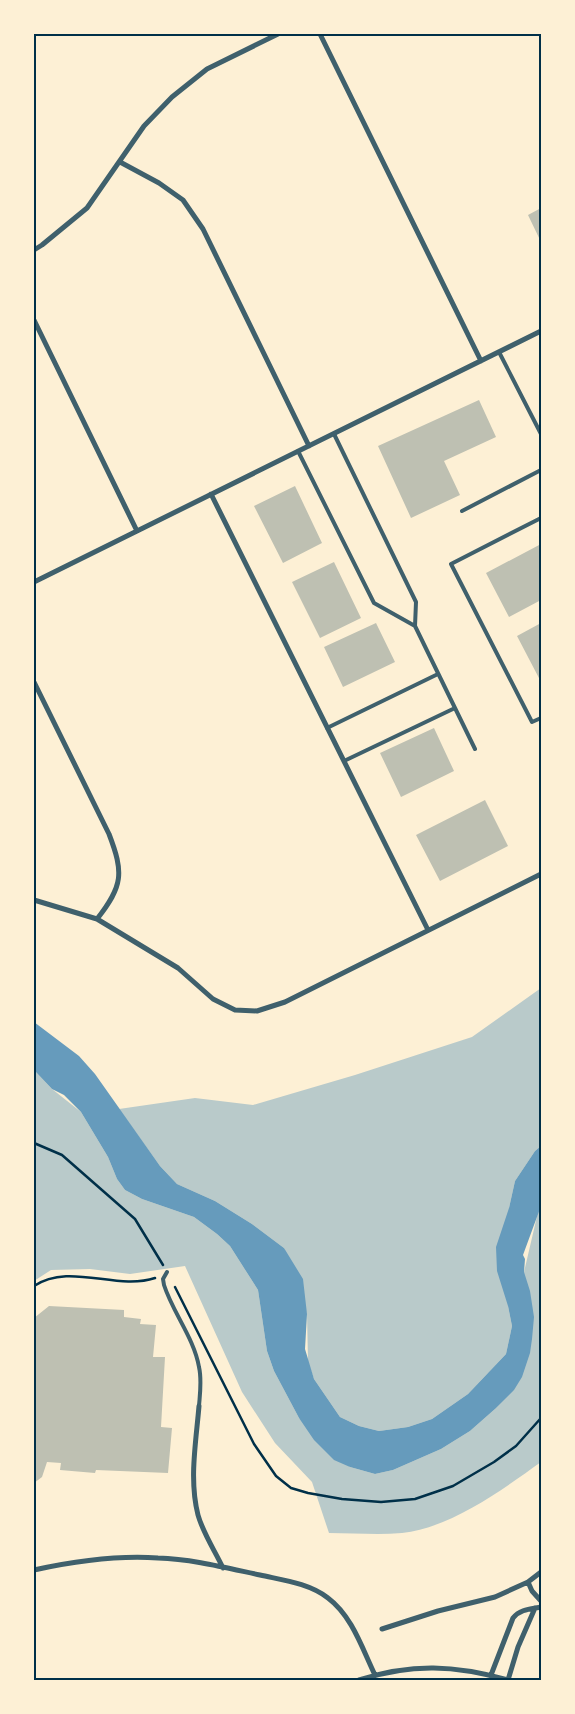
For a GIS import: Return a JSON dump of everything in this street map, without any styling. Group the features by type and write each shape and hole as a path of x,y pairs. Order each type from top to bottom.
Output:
{"street":[{"path":"34,250 87,208 144,126 172,97 207,69 278,34"},
{"path":"320,34 481,360"},
{"path":"120,162 159,183 182,200 203,229 309,446"},
{"path":"34,320 137,531"},
{"path":"34,582 541,331"},
{"path":"212,494 428,930"},
{"path":"34,682 110,834 117,855 119,880 112,900 97,919"},
{"path":"34,900 97,919 178,968 213,999 235,1010 257,1011 284,1002 541,874"},
{"path":"199,1406 194,1479 198,1517 223,1568"},
{"path":"34,1570 68,1562 133,1557 168,1558 296,1583 317,1591 329,1599 344,1614 354,1630 375,1675"},
{"path":"382,1628 438,1611 495,1597 528,1582 541,1572"},
{"path":"528,1582 532,1591 541,1601"},
{"path":"491,1675 513,1618 524,1610 541,1607"},
{"path":"359,1680 402,1669 441,1667 491,1675 508,1680 518,1647 535,1608"}],"lane":[{"path":"499,352 541,434"},
{"path":"334,434 416,602 415,626 475,750"},
{"path":"298,451 374,603 415,626"},
{"path":"462,511 541,470"},
{"path":"541,518 452,564 532,722 541,718"},
{"path":"328,728 438,674"},
{"path":"344,761 454,708"},
{"path":"167,1272 163,1279 164,1285 195,1351 199,1367 201,1384 199,1406"}],"path":[{"path":"34,1143 62,1155 134,1219 167,1272 254,1444 276,1476 291,1488 308,1493 381,1502 415,1499 453,1486 494,1462 516,1446 541,1418"},
{"path":"34,1286 56,1277 70,1276 133,1281 152,1279 167,1272"}],"shaded area":[{"path":"541,988 541,1146 535,1151 515,1181 509,1208 508,1306 512,1326 506,1354 468,1394 432,1419 408,1427 379,1431 359,1426 340,1417 314,1379 308,1362 307,1314 284,1248 252,1224 215,1201 177,1184 160,1166 119,1109 195,1098 253,1105 355,1075 472,1037"},
{"path":"34,1070 52,1089 81,1112 108,1157 117,1179 125,1190 142,1199 194,1217 230,1246 258,1290 267,1351 274,1371 299,1418 350,1467 375,1474 393,1470 441,1449 470,1431 514,1389 524,1272 541,1206 541,1462 475,1506 438,1524 402,1533 329,1533 312,1482 275,1443 242,1392 185,1266 130,1274 90,1269 51,1270 34,1281"}],"water":[{"path":"34,1022 79,1056 95,1074 160,1166 177,1184 215,1201 252,1224 284,1248 303,1279 307,1314 305,1349 314,1379 340,1417 359,1426 379,1431 408,1427 432,1419 468,1394 506,1354 512,1326 497,1271 496,1247 509,1208 515,1181 535,1151 541,1146 541,1206 523,1255 525,1259 524,1272 530,1291 534,1317 532,1339 530,1353 522,1377 514,1390 470,1431 441,1449 393,1470 375,1474 334,1460 314,1440 299,1418 274,1371 267,1351 258,1290 230,1246 194,1217 142,1199 125,1190 117,1179 108,1157 81,1112 64,1095 52,1089 34,1070"}],"building":[{"path":"541,208 541,242 528,215"},
{"path":"479,400 496,437 444,461 460,495 411,518 378,446"},
{"path":"295,486 322,543 283,563 254,506"},
{"path":"541,544 541,600 509,617 486,573"},
{"path":"334,562 361,618 320,638 292,582"},
{"path":"376,623 395,662 343,687 324,647"},
{"path":"541,623 541,679 540,680 517,636"},
{"path":"434,728 454,771 401,797 380,753"},
{"path":"485,800 508,846 440,881 416,835"},
{"path":"49,1306 124,1310 124,1317 141,1319 140,1324 156,1325 153,1357 165,1357 161,1427 172,1428 168,1473 96,1470 95,1473 60,1470 61,1463 47,1462 42,1477 34,1483 34,1318"}]}
